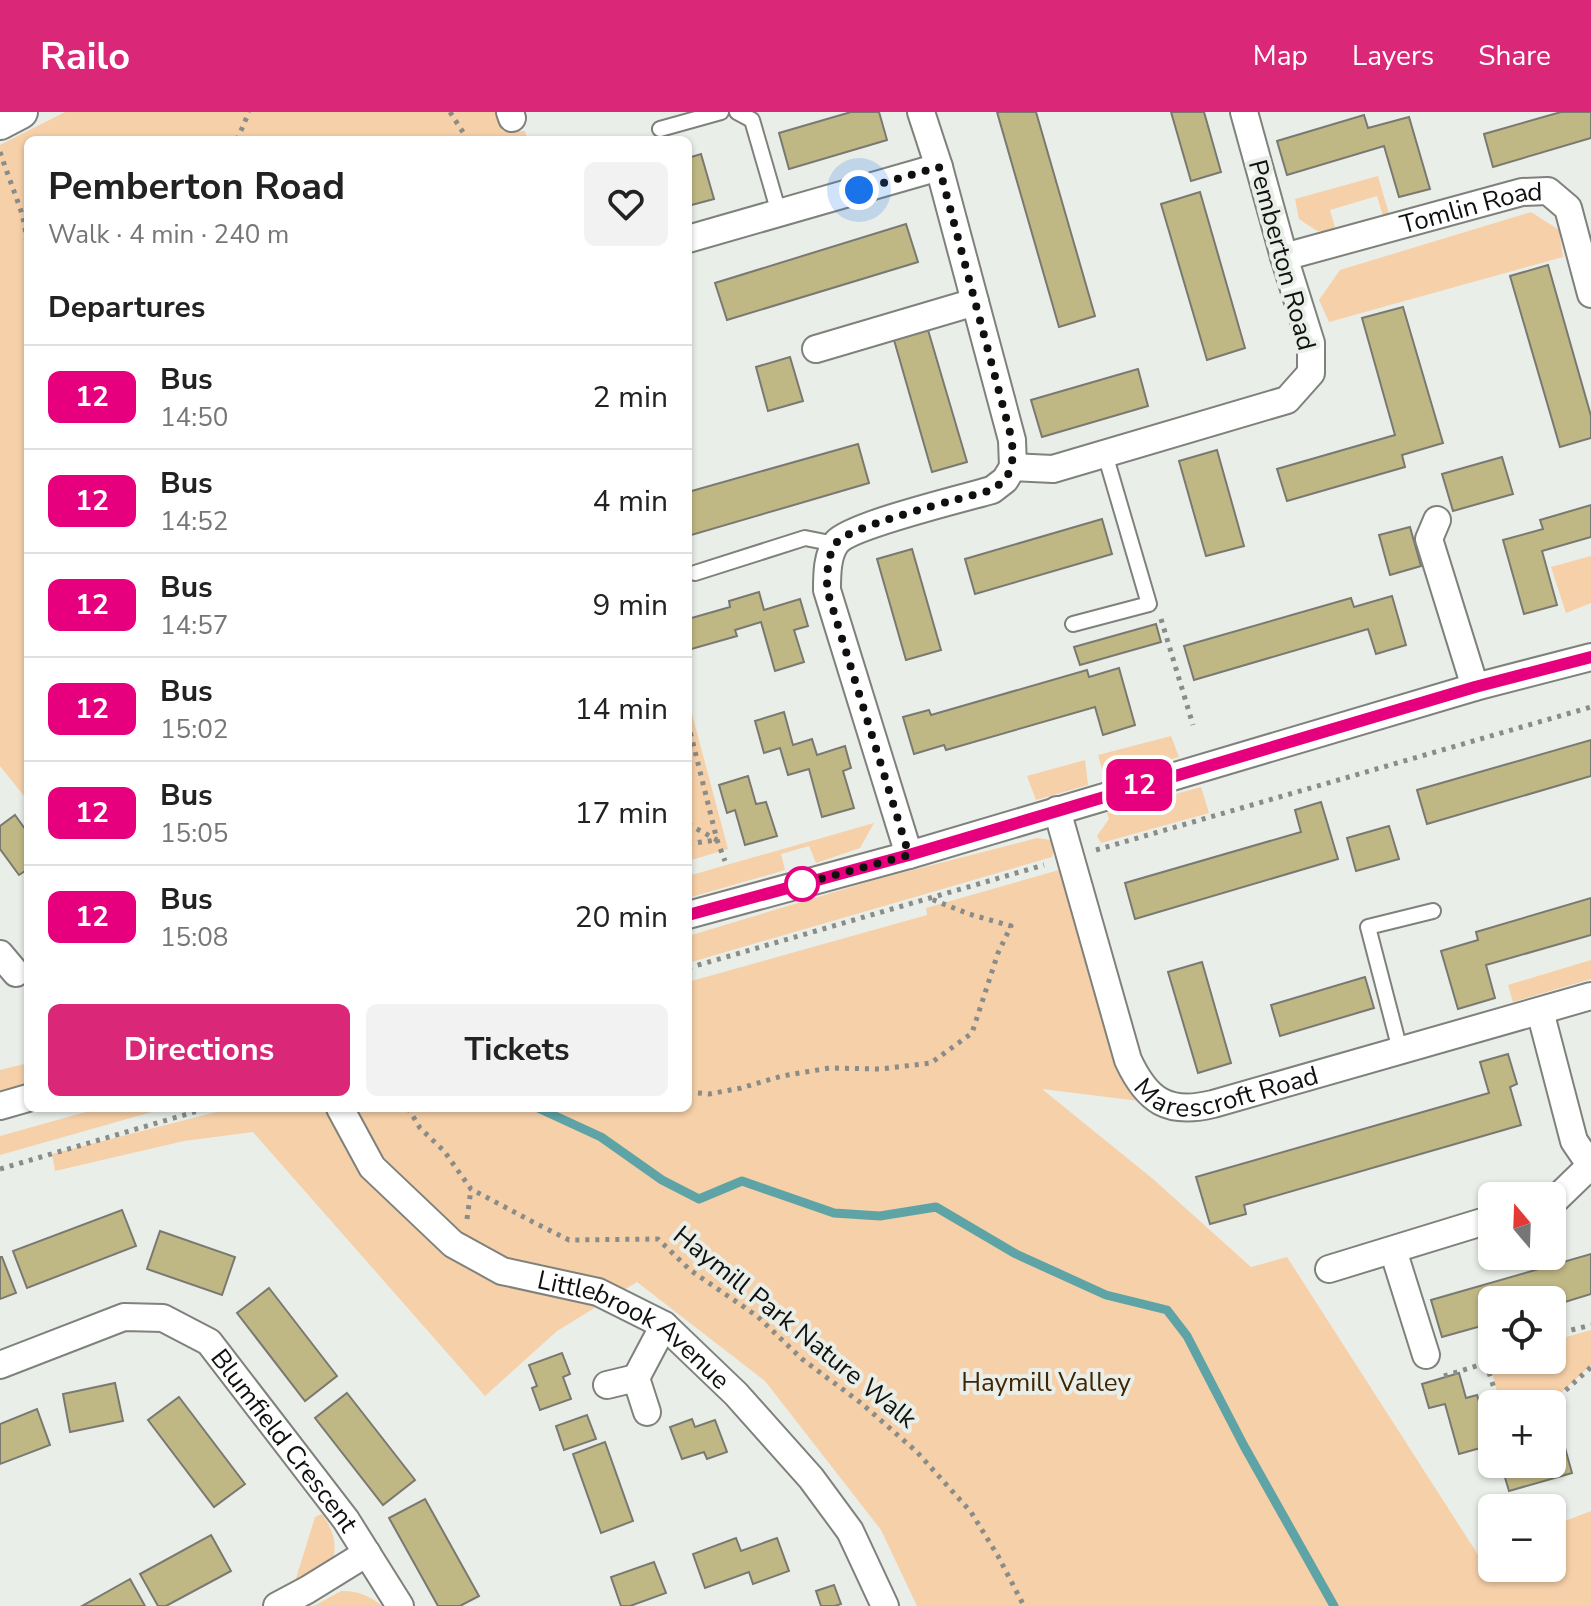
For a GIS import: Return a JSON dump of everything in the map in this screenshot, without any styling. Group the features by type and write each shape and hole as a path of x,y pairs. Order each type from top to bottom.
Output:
{"street":[{"path":"0,123 21,112"},
{"path":"909,855 827,590 827,569 835,544 844,536 992,490 1005,480 1013,467 1012,440 939,167 921,112"},
{"name":"Pemberton Road","path":"1013,467 1053,469 1287,400 1311,373 1311,343 1244,112"},
{"path":"692,238 939,167"},
{"name":"Tomlin Road","path":"1284,257 1522,192 1548,191 1568,208 1591,294"},
{"path":"816,349 975,302"},
{"path":"1437,520 1429,539 1475,687"},
{"path":"692,914 909,855 1475,687 1591,657"},
{"name":"Marescroft Road","path":"1057,810 1128,1060 1147,1092 1159,1102 1182,1108 1199,1108 1591,996"},
{"path":"1540,1011 1574,1141 1590,1166 1566,1189"},
{"path":"0,1106 24,1099"},
{"name":"Littlebrook Avenue","path":"342,1112 372,1167 453,1244 502,1271 598,1292 664,1325 736,1394 811,1478 850,1531 881,1605"},
{"path":"1329,1269 1478,1223"},
{"path":"1393,1250 1426,1355"},
{"name":"Blumfield Crescent","path":"0,1365 124,1317 163,1318 209,1342 346,1520 400,1606"},
{"path":"647,1412 636,1378 664,1325"},
{"path":"607,1385 636,1378"},
{"path":"277,1606 367,1553"}],"lane":[{"path":"660,129 721,112"},
{"path":"737,112 752,120 779,213"},
{"path":"1073,624 1149,604 1105,454"},
{"path":"695,573 805,538 835,544"},
{"path":"1400,1050 1368,927 1433,911"}],"path":[{"path":"239,136 249,112"},
{"path":"450,112 465,136"},
{"path":"0,151 24,224"},
{"path":"1149,604 1156,600 1193,725"},
{"path":"692,967 1591,707"},
{"path":"692,739 725,861"},
{"path":"692,826 717,840"},
{"path":"692,843 717,840"},
{"path":"692,1092 709,1094 829,1068 880,1069 931,1063 972,1033 998,953 1011,926 930,898"},
{"path":"0,1169 194,1112"},
{"name":"Haymill Park Nature Walk","path":"410,1112 471,1189 569,1240 658,1239 690,1270 757,1316 802,1359 861,1403 917,1452 971,1512 1024,1606"},
{"path":"466,1232 471,1189"},
{"path":"1566,1331 1591,1325"},
{"path":"1426,1355 1434,1379 1478,1365"},
{"path":"1566,1390 1591,1367"}],"green space":[{"path":"65,112 496,112 503,131 525,131 527,136 24,136 24,796 0,766 0,145"},
{"path":"1378,176 1389,214 1383,216 1377,196 1330,210 1336,231 1317,231 1299,219 1295,199"},
{"path":"1531,212 1559,230 1563,257 1329,322 1319,300 1340,270"},
{"path":"1591,556 1591,603 1566,613 1551,567"},
{"path":"692,714 728,849 692,860"},
{"path":"1171,736 1179,757 1105,779 1098,755"},
{"path":"1085,760 1088,785 1036,800 1027,776"},
{"path":"1201,787 1209,813 1101,843 1097,836 1109,819 1107,813"},
{"path":"874,823 860,848 816,863 809,846 781,854 785,870 692,897 692,875"},
{"path":"1037,838 1057,841 1052,857 692,962 692,935 878,879"},
{"name":"Haymill Valley","path":"1066,868 1139,1101 1042,1089 1153,1179 1251,1267 1287,1257 1478,1555 1478,1582 1566,1582 1566,1521 1591,1511 1591,1606 917,1606 881,1530 765,1381 637,1282 557,1331 485,1396 253,1132 184,1141 55,1171 52,1154 216,1112 692,1112 692,981 927,915 926,908"},
{"path":"1591,960 1591,979 1513,1002 1508,985"},
{"path":"24,1064 24,1087 0,1094 0,1070"},
{"path":"86,1112 152,1112 0,1155 0,1136"},
{"path":"1591,1330 1591,1365 1564,1390 1497,1390 1493,1374 1566,1374 1566,1337"},
{"path":"322,1514 333,1536 333,1561 294,1585 315,1517"},
{"path":"341,1591 363,1594 382,1606 314,1606"}],"building":[{"path":"851,112 879,112 887,140 789,169 779,133"},
{"path":"997,112 1036,112 1095,316 1059,327"},
{"path":"1171,112 1204,112 1221,172 1191,181"},
{"path":"1561,112 1591,112 1591,138 1493,167 1484,134"},
{"path":"1364,115 1368,128 1409,117 1430,189 1399,197 1384,146 1287,175 1277,141"},
{"path":"701,154 714,199 692,205 692,157"},
{"path":"1200,192 1245,348 1207,360 1161,204"},
{"path":"906,224 918,262 727,320 715,283"},
{"path":"1548,265 1591,416 1591,438 1560,447 1510,276"},
{"path":"1403,307 1443,443 1402,455 1405,467 1287,501 1277,469 1395,435 1362,318"},
{"path":"928,330 967,462 932,472 894,340"},
{"path":"790,357 803,401 768,411 756,367"},
{"path":"1138,369 1148,406 1042,437 1031,400"},
{"path":"858,444 869,483 692,535 692,491"},
{"path":"1217,450 1244,546 1206,556 1179,461"},
{"path":"1502,457 1513,494 1453,511 1442,474"},
{"path":"1591,505 1591,537 1542,551 1557,605 1524,614 1503,540 1543,529 1540,520"},
{"path":"1102,519 1112,554 975,594 965,559"},
{"path":"1410,527 1421,566 1390,575 1379,535"},
{"path":"912,549 941,650 906,660 877,559"},
{"path":"759,592 764,610 800,599 808,626 794,630 804,662 775,671 761,622 735,630 737,636 692,649 692,618 730,607 729,601"},
{"path":"1392,596 1406,645 1376,654 1368,629 1194,680 1184,646 1351,598 1354,607"},
{"path":"1156,624 1161,642 1080,665 1074,647"},
{"path":"1119,668 1135,725 1103,735 1095,707 946,750 944,745 914,754 903,717 929,710 931,715 1087,670 1089,677"},
{"path":"784,712 793,745 812,739 817,755 845,746 851,768 843,771 854,808 822,817 809,769 788,775 780,748 764,753 755,721"},
{"path":"1591,740 1591,776 1427,824 1417,790"},
{"path":"748,776 756,804 766,802 777,836 745,845 735,810 727,813 719,785"},
{"path":"1321,802 1338,859 1135,919 1125,883 1301,832 1295,810"},
{"path":"15,815 24,827 24,872 19,875 0,849 0,826"},
{"path":"1389,826 1399,859 1356,871 1347,838"},
{"path":"1591,898 1591,935 1486,965 1495,998 1458,1009 1441,951 1478,940 1476,932"},
{"path":"1202,962 1231,1063 1198,1073 1168,972"},
{"path":"1365,977 1374,1008 1280,1036 1271,1005"},
{"path":"1508,1054 1517,1084 1510,1087 1521,1125 1244,1205 1246,1214 1210,1224 1196,1177 1489,1093 1480,1062"},
{"path":"122,1210 136,1246 27,1288 13,1251"},
{"path":"160,1231 235,1257 222,1295 147,1269"},
{"path":"1591,1254 1591,1294 1566,1302 1566,1286 1480,1286 1535,1270 1566,1270 1566,1261"},
{"path":"0,1257 16,1293 0,1299"},
{"path":"1478,1286 1478,1327 1442,1337 1431,1300"},
{"path":"269,1288 337,1376 305,1401 237,1313"},
{"path":"562,1353 570,1374 563,1377 571,1399 540,1410 532,1388 537,1386 529,1365"},
{"path":"1459,1373 1466,1398 1477,1395 1478,1399 1478,1449 1459,1454 1445,1404 1429,1408 1422,1384"},
{"path":"115,1383 123,1421 70,1432 63,1394"},
{"path":"347,1393 415,1480 383,1505 315,1418"},
{"path":"179,1397 245,1484 214,1507 148,1420"},
{"path":"37,1409 50,1445 0,1464 0,1424"},
{"path":"587,1415 596,1439 564,1450 556,1426"},
{"path":"692,1419 695,1427 715,1420 727,1452 707,1459 704,1452 682,1459 670,1427"},
{"path":"605,1442 633,1521 601,1533 573,1454"},
{"path":"1566,1451 1572,1473 1566,1475"},
{"path":"1505,1478 1554,1478 1509,1491"},
{"path":"425,1499 479,1596 460,1606 438,1606 389,1518"},
{"path":"211,1535 231,1571 166,1606 158,1606 140,1574"},
{"path":"736,1538 741,1551 777,1538 789,1571 753,1584 749,1572 705,1588 693,1554"},
{"path":"654,1562 666,1593 630,1606 621,1606 611,1577"},
{"path":"130,1579 145,1606 82,1606"},
{"path":"834,1585 841,1604 821,1606 816,1591"}],"waterway":[{"path":"547,1112 601,1137 662,1180 699,1199 742,1181 834,1213 880,1216 936,1207 1016,1254 1106,1295 1167,1310 1187,1336 1244,1446 1334,1606"}],"bus line":[{"name":"12","path":"692,914 909,855 1475,687 1591,657"}],"route":[{"path":"802,884 798,885 909,855 827,590 827,569 835,544 844,536 866,527 992,490 1005,480 1013,467 1012,440 939,167 859,190"}]}
